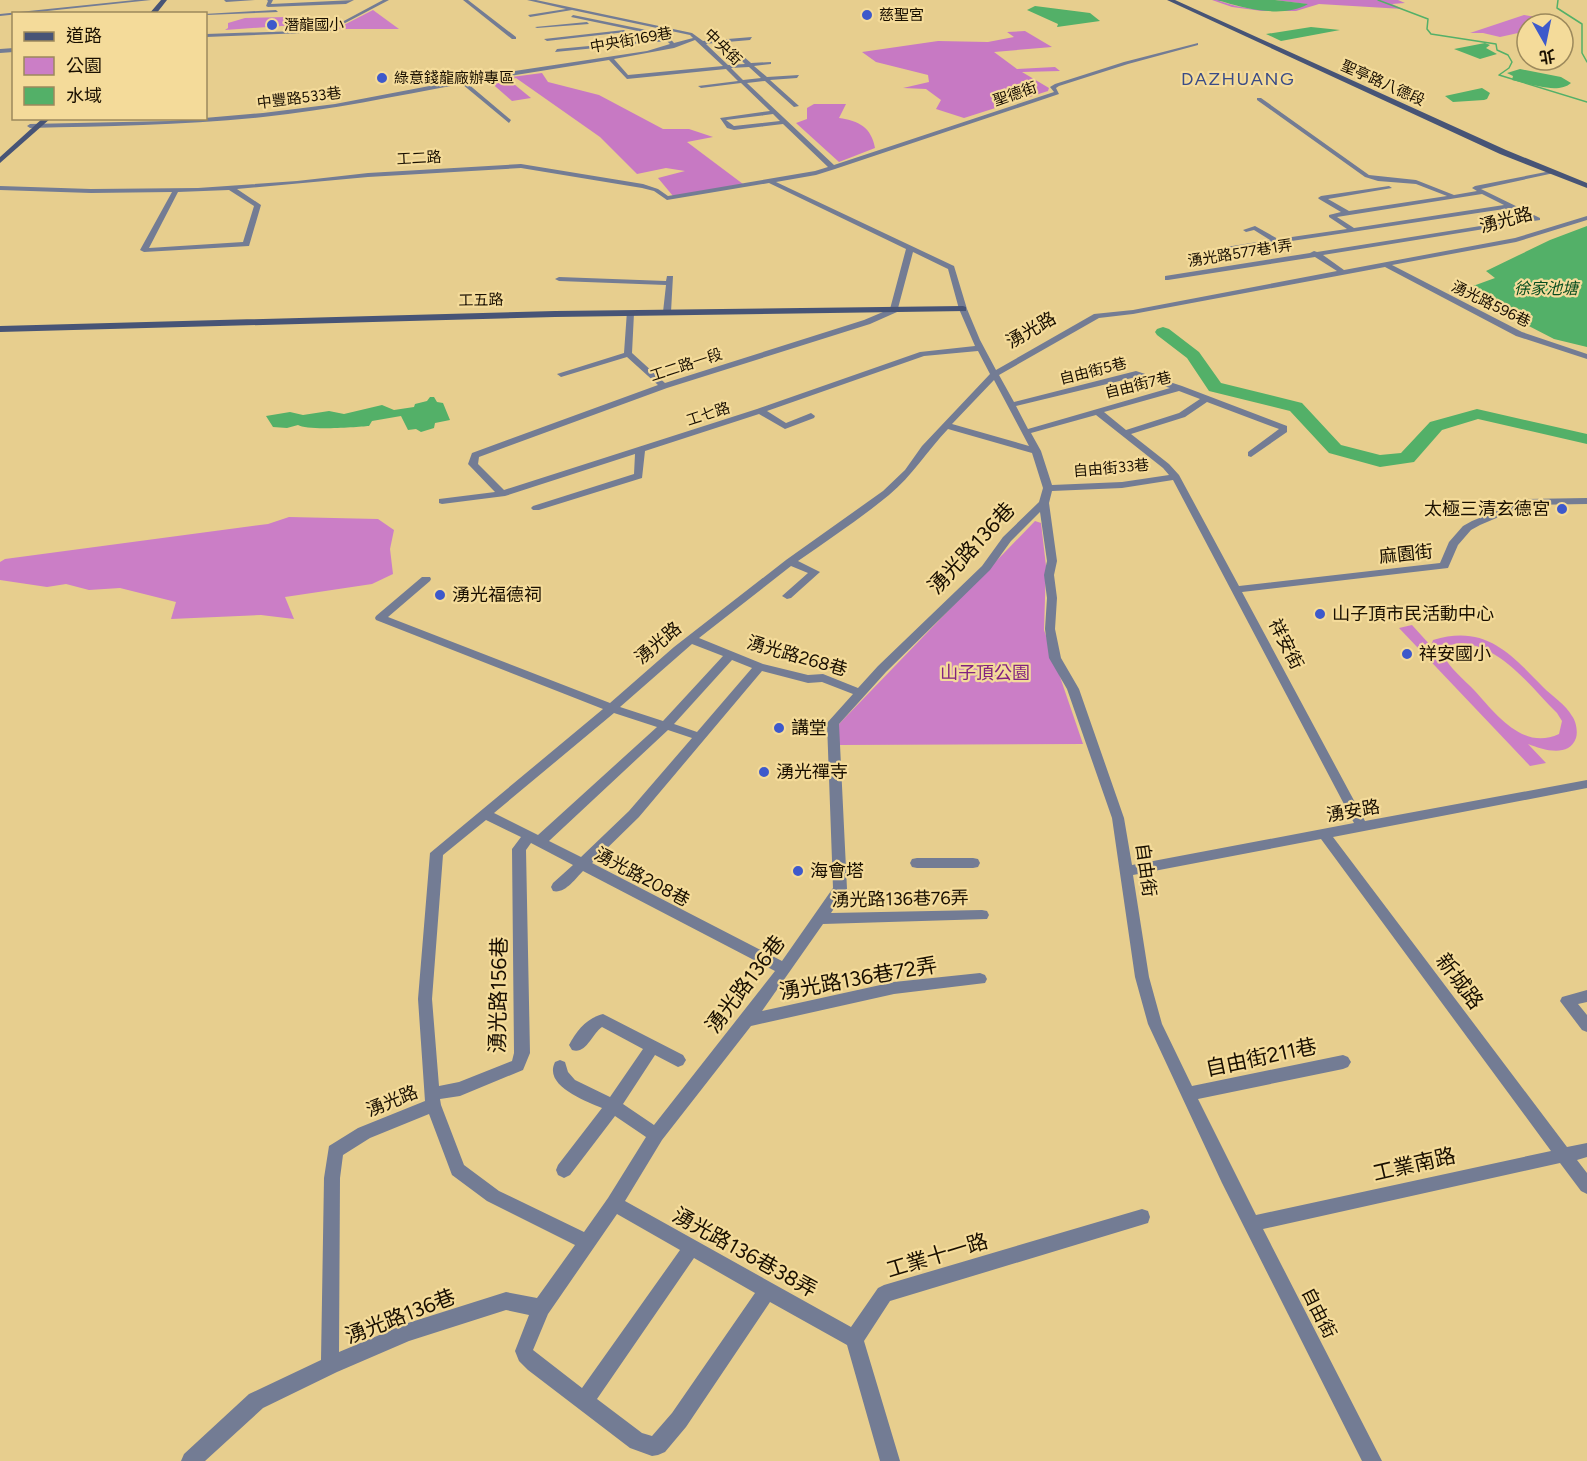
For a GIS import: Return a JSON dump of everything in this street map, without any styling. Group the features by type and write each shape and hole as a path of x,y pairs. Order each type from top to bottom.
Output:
{"street":[{"path":"81,6 83,0"},
{"path":"27,12 149,0"},
{"path":"154,12 164,0"},
{"path":"162,12 171,0"},
{"path":"227,0 253,0"},
{"path":"270,0 267,6 299,7"},
{"path":"207,14 346,3 352,0"},
{"path":"207,36 328,31 387,0"},
{"path":"465,0 514,38"},
{"name":"中央街","path":"529,0 687,32 699,40 833,168"},
{"name":"聖亭路八德段","path":"1170,0 1551,173 1587,186"},
{"path":"575,8 531,19 577,17"},
{"path":"560,13 661,35 674,46"},
{"path":"537,27 598,22 616,16"},
{"path":"556,19 590,60"},
{"path":"598,22 618,45"},
{"path":"547,39 637,30 657,25"},
{"path":"542,33 602,27"},
{"path":"661,35 576,43 555,48 581,49 668,40"},
{"path":"699,40 723,41 750,38"},
{"name":"中央街169巷","path":"568,64 648,52 699,40"},
{"path":"723,41 796,106"},
{"name":"聖德街","path":"833,168 1057,93 1053,87 1057,85 1196,44"},
{"path":"610,57 627,77 770,63"},
{"name":"中豐路533巷","path":"40,122 170,123 263,116 335,106 568,64"},
{"path":"701,87 797,76"},
{"path":"463,82 509,121"},
{"path":"1258,99 1367,177 1429,185 1454,197"},
{"path":"775,112 722,119 734,128 785,123"},
{"path":"0,152 30,126 40,122"},
{"path":"0,161 40,122"},
{"name":"工二路","path":"0,188 176,190 231,188 368,175 521,166 643,186 656,190 667,198 772,182 833,168"},
{"path":"1447,194 1551,173"},
{"path":"772,182 910,249 894,310"},
{"path":"176,190 144,250 246,244 258,205 231,188"},
{"path":"1347,213 1321,198 1389,188"},
{"path":"1475,188 1555,227"},
{"path":"1353,230 1331,216 1484,192"},
{"path":"1195,254 1511,206"},
{"path":"1379,208 1439,241"},
{"name":"湧光路","path":"330,1365 332,1178 335,1151 363,1133 432,1100 426,999 437,853 612,708 691,639 790,562 886,493 908,472 925,448 995,374 1097,315 1133,312 1388,266 1516,240 1587,218"},
{"name":"湧光路577巷1弄","path":"1168,278 1537,219"},
{"path":"1246,230 1255,228 1278,242"},
{"path":"1292,240 1344,273"},
{"path":"1448,246 1458,252"},
{"name":"自由街","path":"910,249 951,268 963,309 980,348 1036,451 1047,488 1044,503 1052,561 1049,575 1052,598 1050,629 1055,658 1073,689 1105,775 1118,818 1142,977 1155,1024 1251,1224 1372,1461"},
{"name":"湧光路596巷","path":"1388,266 1519,334 1587,357"},
{"path":"559,279 670,280 667,312"},
{"name":"工五路","path":"0,329 667,312 963,309"},
{"name":"工二路一段","path":"502,494 473,464 475,455 664,386 867,322 894,310"},
{"path":"628,354 630,313"},
{"name":"工七路","path":"442,501 502,494 760,411 923,354 980,348"},
{"path":"628,354 664,386"},
{"path":"561,374 628,354"},
{"name":"自由街5巷","path":"1011,405 1136,374 1179,388"},
{"name":"自由街7巷","path":"1026,432 1179,388 1284,428 1251,453"},
{"path":"1124,433 1182,415 1204,399"},
{"path":"760,411 785,426 811,416"},
{"name":"祥安街","path":"1097,411 1166,466 1176,477 1362,827"},
{"path":"948,426 1036,451"},
{"path":"536,508 639,476 640,450"},
{"name":"自由街33巷","path":"1047,488 1122,485 1176,477"},
{"name":"麻園街","path":"1237,589 1444,566 1453,544 1467,528 1476,523 1526,502 1587,501"},
{"name":"湧光路136巷","path":"330,1365 408,1332 506,1300 541,1308 614,1204 656,1135 784,969 840,890 833,723 882,669 986,568 1007,539 1044,503"},
{"path":"787,596 815,572 790,562"},
{"path":"426,579 380,618 612,708 701,737"},
{"name":"湧光路268巷","path":"691,639 759,667 808,679 823,678 860,693"},
{"path":"534,839 592,793 666,725 730,655"},
{"path":"558,886 634,814 759,667"},
{"name":"湧安路","path":"1126,871 1587,784"},
{"name":"湧光路208巷","path":"485,814 717,937 784,969"},
{"name":"新城路","path":"1324,834 1587,1186"},
{"name":"湧光路156巷","path":"432,1100 518,1065 522,1053 519,849 534,839"},
{"path":"917,863 974,863"},
{"name":"湧光路136巷76弄","path":"819,919 982,915"},
{"name":"湧光路136巷72弄","path":"744,1021 894,988 980,979"},
{"path":"1587,996 1567,1000 1587,1026"},
{"path":"577,1045 595,1022 603,1020 678,1060"},
{"path":"564,1170 613,1106 653,1046"},
{"name":"自由街211巷","path":"1188,1094 1343,1062"},
{"path":"560,1067 561,1074 569,1085 613,1106 656,1135"},
{"path":"432,1100 458,1170 493,1196 586,1242"},
{"name":"工業南路","path":"1251,1224 1587,1150"},
{"name":"湧光路136巷38弄","path":"614,1204 854,1339"},
{"name":"工業十一路","path":"854,1339 884,1294 1142,1217"},
{"path":"584,1402 692,1247"},
{"path":"541,1308 524,1351 525,1355 637,1441 652,1446 658,1445 679,1420 768,1290"},
{"path":"854,1339 890,1461"},
{"path":"191,1461 256,1401 330,1365"}],"green space":[{"path":"373,10 399,29 336,29"},
{"path":"287,17 294,20 290,25 310,24 225,30 228,28 228,23 245,18"},
{"path":"1515,18 1515,34 1500,37 1470,33"},
{"path":"289,517 378,519 394,530 390,549 393,574 372,584 285,597 294,619 261,615 171,619 176,602 120,588 89,590 66,584 47,587 0,580 0,562 5,559 268,524"},
{"name":"山子頂公園","path":"1035,521 1041,523 1046,566 1044,630 1083,744 839,745 838,725"},
{"path":"1412,625 1431,646 1433,640 1451,636 1467,636 1482,639 1507,653 1569,712 1575,721 1577,730 1573,744 1568,748 1555,751 1528,744 1546,763 1530,766 1399,628","holes":["1454,644 1477,646 1503,660 1514,669 1557,713 1562,721 1559,734 1546,738 1534,738 1511,727 1457,673 1443,655 1443,650"]}],"shaded area":[{"path":"1212,0 1233,0 1220,1 1231,5 1263,9 1306,4 1275,0 1398,0 1405,3 1392,4 1403,9 1319,4 1296,11 1262,11 1232,7"},
{"path":"1025,31 1052,47 994,52 1017,69 1055,67 1060,71 1022,72 1049,88 1048,91 964,118 936,109 941,100 926,89 903,88 929,82 928,75 876,62 862,52 938,41 988,42 1014,37 1007,32"},
{"path":"542,73 548,82 599,95 663,129 689,129 713,137 687,142 743,184 673,196 658,178 685,171 666,168 637,174 600,137 516,78 509,80 531,98 512,101 488,80"},
{"path":"814,104 846,104 839,118 863,126 870,135 875,148 839,162 796,123 807,119 807,108"}],"water":[{"path":"1217,0 1275,0 1308,4 1287,11 1263,11"},
{"path":"1035,6 1090,13 1100,21 1057,27 1058,24 1027,10"},
{"path":"1311,27 1340,30 1281,41 1266,34"},
{"path":"1485,43 1490,45 1486,48 1497,54 1480,59 1454,49"},
{"path":"1515,71 1535,72 1561,77 1571,83 1559,88 1543,87 1512,80 1513,76 1507,73"},
{"path":"1482,88 1490,93 1484,100 1453,102 1445,96"},
{"name":"徐家池塘","path":"1587,226 1587,347 1554,339 1454,287 1473,286 1495,278 1486,271 1550,240"},
{"path":"430,397 443,403 450,420 435,423 434,428 421,432 416,429 408,430 401,416 372,421 369,426 321,428 298,425 287,428 273,427 266,416 290,412 303,415 329,411 344,414 382,405 394,410 414,407 415,404 427,401"}],"waterway":[{"path":"1378,0 1428,19 1427,29 1431,34 1496,44 1497,50 1508,55 1512,62 1509,68 1499,75 1587,102"},
{"path":"1558,0 1557,8 1582,24 1582,53 1587,62"},
{"path":"1163,332 1193,355 1215,387 1296,407 1335,449 1380,461 1407,458 1436,426 1477,414 1587,439"}],"place":[{"name":"慈聖宮","path":"867,15"},
{"name":"潛龍國小","path":"272,25"},
{"name":"綠意錢龍廠辦專區","path":"382,78"},
{"name":"太極三清玄德宮","path":"1562,509"},
{"name":"湧光福德祠","path":"440,595"},
{"name":"山子頂市民活動中心","path":"1320,614"},
{"name":"祥安國小","path":"1407,654"},
{"name":"講堂","path":"779,728"},
{"name":"湧光禪寺","path":"764,772"},
{"name":"海會塔","path":"798,871"}],"district":[{"name":"DAZHUANG","path":"1238,79"}]}
